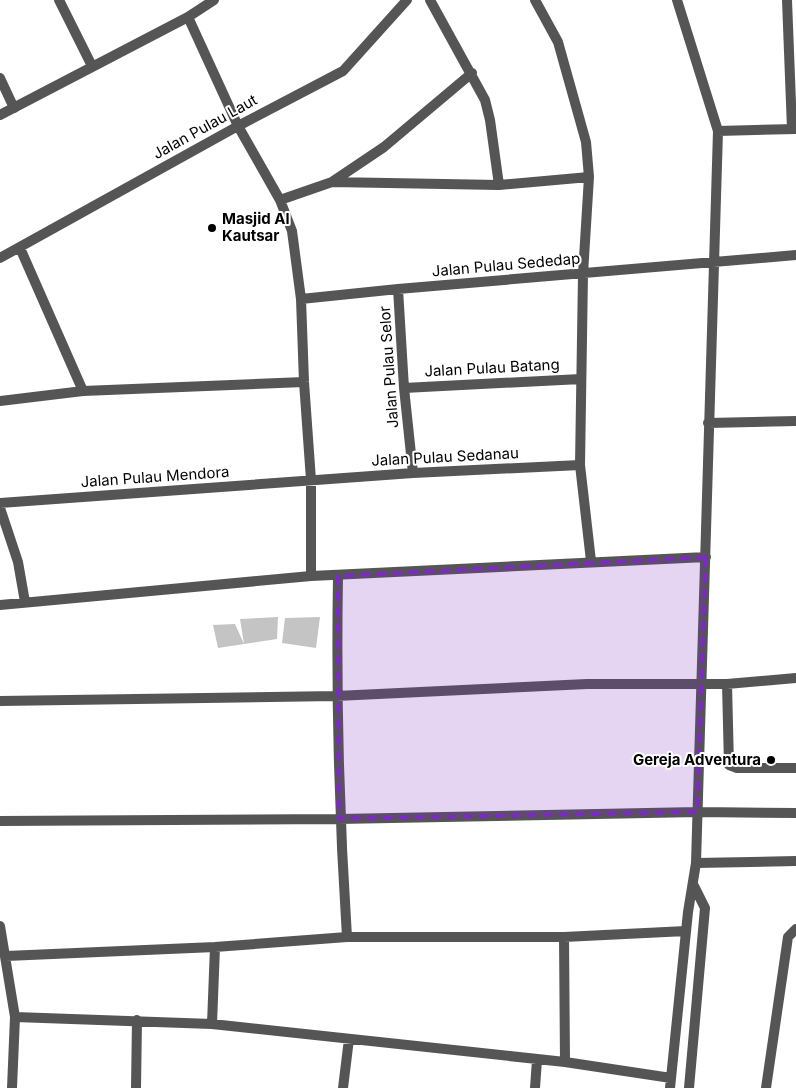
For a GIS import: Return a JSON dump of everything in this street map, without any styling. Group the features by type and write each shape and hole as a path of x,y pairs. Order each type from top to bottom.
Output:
{"street":[{"path":"59,0 92,66"},
{"path":"0,115 188,17 214,0"},
{"name":"Jalan Pulau Laut","path":"0,258 238,126 343,71 407,0"},
{"path":"430,0 472,73 488,109 498,185"},
{"path":"535,0 558,42 586,142 589,177 583,274 580,465 591,561"},
{"path":"15,1017 212,1024 565,1062 670,1083 686,931 696,863 703,683 708,423 718,130 677,0"},
{"path":"718,130 794,129 787,0"},
{"path":"188,17 238,126 280,200 292,232 301,299 304,382 311,480 311,576"},
{"path":"280,200 332,182 384,147 472,73"},
{"path":"0,78 14,108"},
{"path":"332,182 498,185 589,177"},
{"path":"20,248 83,391"},
{"name":"Jalan Pulau Sededap","path":"301,299 398,288 796,255"},
{"name":"Jalan Pulau Selor","path":"398,288 404,388 413,473"},
{"name":"Jalan Pulau Batang","path":"404,388 581,378"},
{"path":"0,400 83,391 304,382"},
{"path":"708,423 796,421"},
{"name":"Jalan Pulau Sedanau","path":"311,480 580,465"},
{"name":"Jalan Pulau Mendora","path":"0,502 311,480"},
{"path":"0,508 18,562 25,602"},
{"path":"0,605 311,576 706,556"},
{"path":"338,576 336,696 339,819 347,937"},
{"path":"0,701 336,696 587,684 727,684 796,678"},
{"path":"727,684 729,766 737,768 796,768"},
{"path":"0,820 339,819 698,812 796,812"},
{"path":"696,863 796,861"},
{"path":"689,1088 705,908 694,886"},
{"path":"0,926 15,1017 12,1088"},
{"path":"766,1088 788,937 796,929"},
{"path":"6,956 215,947 347,937 564,937 686,931"},
{"path":"564,937 565,1062"},
{"path":"212,1024 215,947"},
{"path":"136,1088 137,1020"},
{"path":"343,1088 349,1039"},
{"path":"535,1088 538,1060"}],"highlighted area":[{"path":"706,557 698,812 339,819 338,576"}],"building":[{"path":"278,617 277,639 244,644 240,619"},
{"path":"320,617 316,648 282,643 285,618"},
{"path":"235,624 244,644 218,648 213,625"}],"place":[{"name":"Masjid Al Kautsar","path":"212,228"},
{"name":"Gereja Adventura","path":"771,760"}]}
